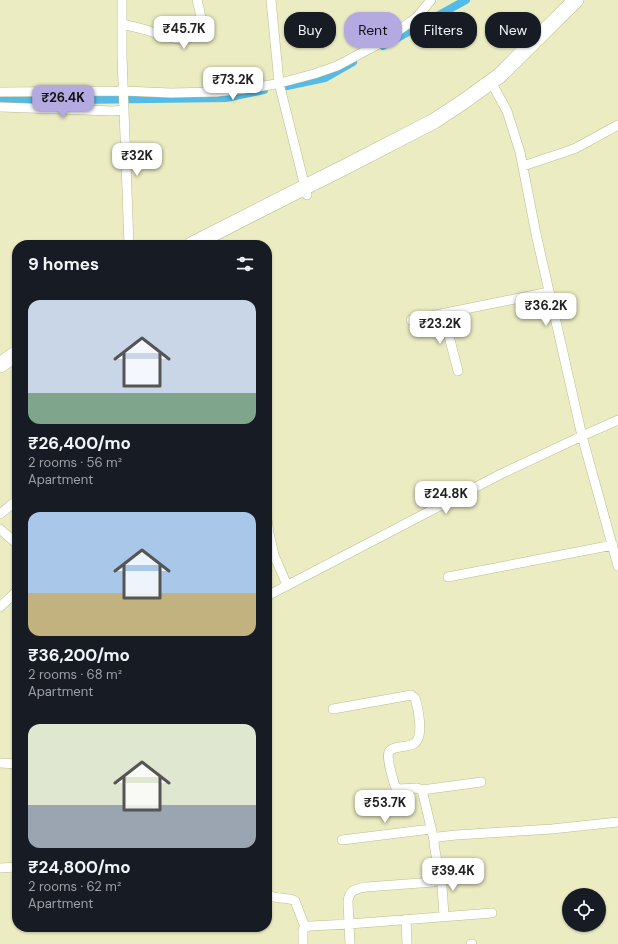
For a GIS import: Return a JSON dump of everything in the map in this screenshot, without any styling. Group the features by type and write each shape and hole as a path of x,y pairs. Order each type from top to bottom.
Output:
{"highway":[{"path":"493,86 499,76 576,0"},
{"path":"202,240 436,128 468,108 588,0"},
{"path":"216,240 306,191"},
{"path":"0,365 12,357"},
{"path":"0,372 12,364"}],"street":[{"path":"122,0 129,240"},
{"path":"122,24 181,40 192,36 199,28 201,17 197,0"},
{"path":"272,0 279,83 306,191"},
{"path":"0,92 216,92 279,83 314,74 337,66 384,41 409,23 431,0"},
{"path":"493,86 507,111 516,139 582,436 618,562"},
{"path":"0,107 112,111 124,110"},
{"path":"523,166 576,148 618,125"},
{"path":"411,320 549,292"},
{"path":"443,313 458,372"},
{"path":"272,593 501,474 618,420"},
{"path":"0,514 12,504"},
{"path":"0,529 12,540"},
{"path":"448,577 613,545"},
{"path":"272,546 274,555 287,585"},
{"path":"0,607 12,596"},
{"path":"333,709 411,695 415,698 420,730 419,737 416,743 410,746 397,747 388,753 395,786 398,789 417,788 422,790 481,782"},
{"path":"0,763 12,764"},
{"path":"422,790 432,828 439,873 438,879 442,886 444,916"},
{"path":"434,840 438,837 456,835 552,829 618,822"},
{"path":"342,840 432,828"},
{"path":"0,868 12,867"},
{"path":"350,944 348,897 351,892 357,889 377,886 430,883 438,879"},
{"path":"272,896 276,898 292,899 295,901 305,927"},
{"path":"303,944 302,930 305,927 310,926 492,913"},
{"path":"406,919 407,944"}],"waterway":[{"path":"402,35 466,0"},
{"path":"282,87 325,78 353,62"},
{"path":"0,101 226,98 264,90"}]}
